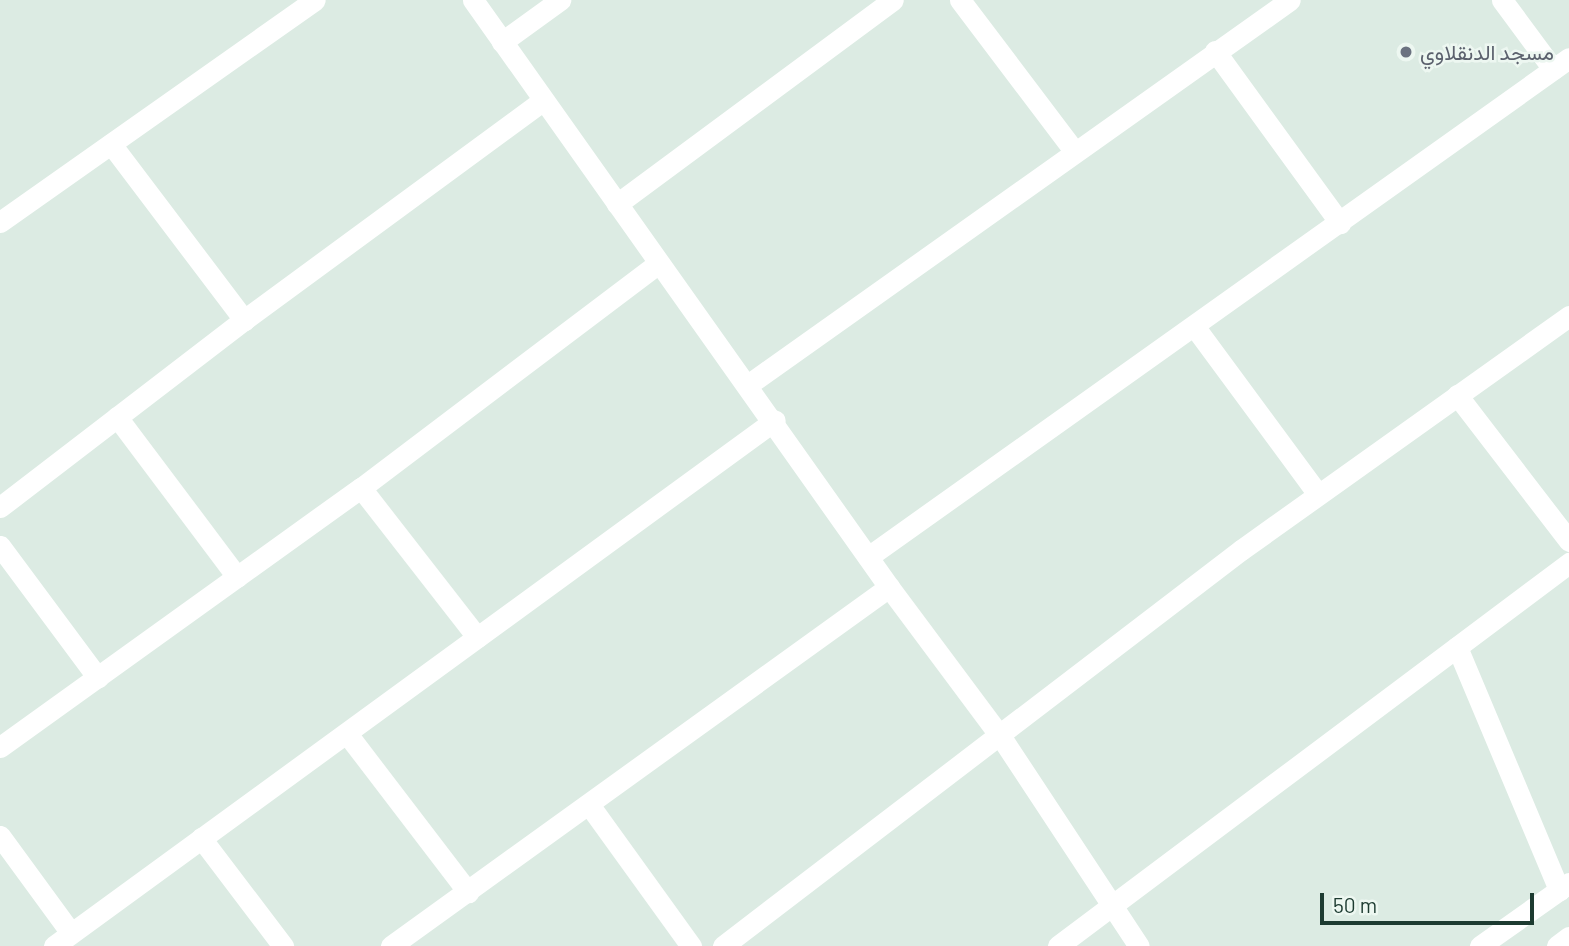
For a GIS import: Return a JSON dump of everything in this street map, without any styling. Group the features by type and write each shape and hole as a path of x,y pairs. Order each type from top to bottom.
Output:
{"street":[{"path":"0,222 315,0"},
{"path":"473,0 542,101 775,420 889,587 1001,737 1139,946"},
{"path":"502,42 560,0"},
{"path":"617,204 893,0"},
{"path":"960,0 1074,151"},
{"path":"749,384 1290,0"},
{"path":"868,557 1561,64 1503,0"},
{"path":"1215,51 1340,223"},
{"path":"0,507 244,320 542,101"},
{"path":"111,144 244,320"},
{"path":"0,747 361,488 659,263"},
{"path":"723,946 1318,494 1569,316"},
{"path":"1194,326 1318,494"},
{"path":"1457,395 1569,541"},
{"path":"117,417 237,577"},
{"path":"54,946 775,420"},
{"path":"361,488 477,637"},
{"path":"0,546 98,678"},
{"path":"1058,946 1569,563"},
{"path":"391,946 590,806 889,587"},
{"path":"1457,647 1564,887 1480,946"},
{"path":"348,734 468,892"},
{"path":"590,806 691,946"},
{"path":"0,836 71,933"},
{"path":"201,838 284,946"},
{"path":"1557,946 1569,937"}],"place":[{"name":"مسجد الدنقلاوي","path":"1406,52"}]}
